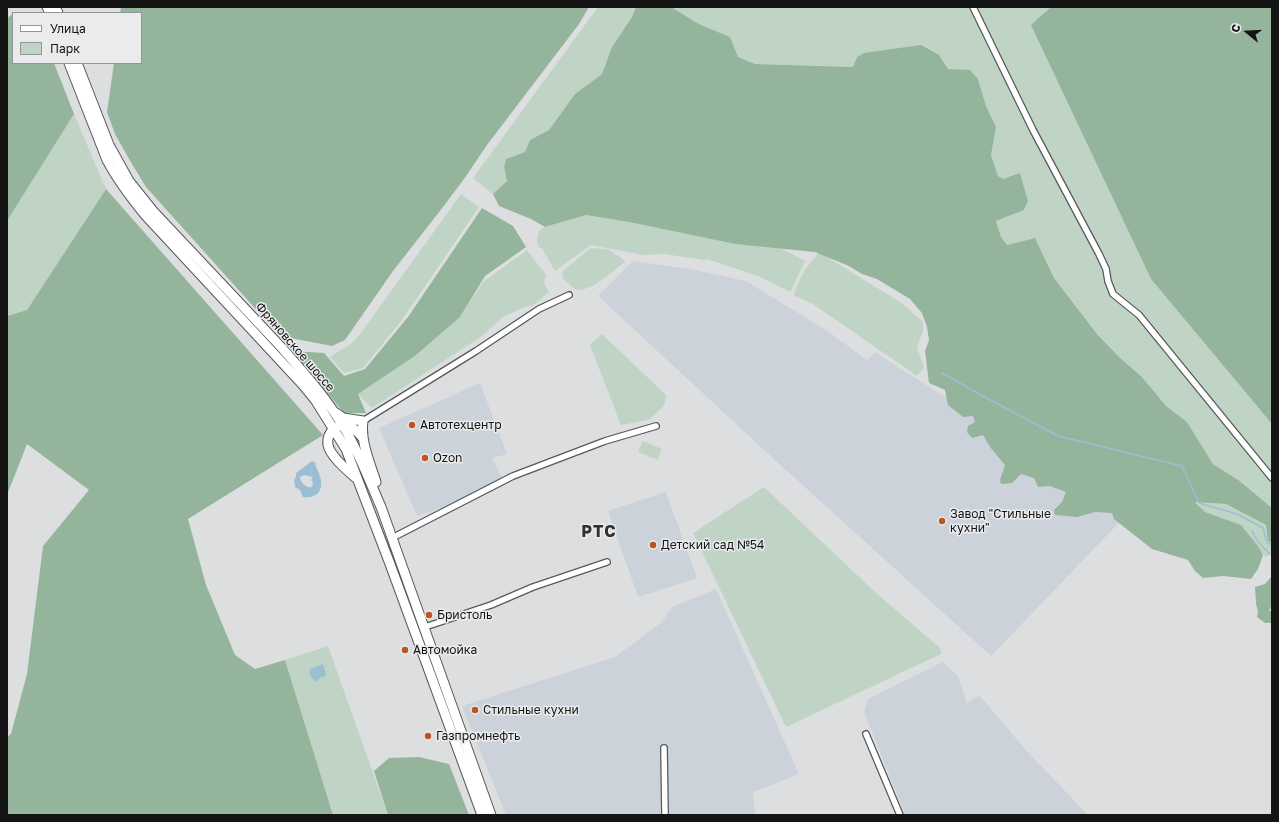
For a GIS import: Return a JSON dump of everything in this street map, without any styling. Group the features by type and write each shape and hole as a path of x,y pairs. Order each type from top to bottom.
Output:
{"main road":[{"name":"Фряновское шоссе","path":"69,64 107,160 113,172 132,199 303,385 354,446 381,507 425,627 450,702 492,815"},
{"name":"Фряновское шоссе","path":"77,64 109,145 130,181 153,211 310,379 331,409 406,604 482,815"},
{"path":"331,409 343,418 362,421"},
{"path":"359,481 336,459 328,445 329,436 338,427 362,421"},
{"path":"362,421 363,438 376,483 381,507"},
{"path":"338,427 350,426 363,438"}],"street":[{"path":"973,7 1033,130 1099,254 1106,269 1108,281 1113,294 1139,316 1272,478"},
{"path":"362,421 476,351 539,309 569,295"},
{"path":"392,538 513,476 605,441 656,426"},
{"path":"425,627 491,605 533,587 607,562"},
{"path":"866,734 900,815"},
{"path":"664,748 665,815"}],"shaded area":[{"path":"633,261 689,269 746,281 829,332 867,360 875,352 937,392 1139,502 991,656 776,461 598,296"},
{"path":"480,383 507,454 492,458 503,480 486,492 417,516 379,428"},
{"name":"Детский сад №54","path":"666,492 697,578 638,597 608,511"},
{"path":"716,589 799,774 753,792 755,815 506,815 462,706 615,657 662,622 672,607"},
{"path":"943,662 958,676 967,703 979,695 1024,748 1088,815 905,815 864,712 868,699"}],"green space":[{"path":"121,7 589,7 579,24 487,145 464,179 393,271 345,340 332,346 280,336 146,187 115,134 107,112 114,64 142,64 142,12 120,12"},
{"path":"598,7 636,7 632,17 612,47 602,74 575,94 549,130 530,140 525,152 506,159 504,167 507,181 493,194 473,178"},
{"path":"636,7 671,7 699,24 730,37 738,57 755,64 853,67 857,57 864,53 921,45 939,55 948,69 970,70 978,79 986,106 996,127 991,155 998,176 1003,179 1020,173 1028,201 1024,210 996,221 1001,237 1007,245 1035,238 1054,278 1097,334 1119,357 1142,377 1166,406 1187,422 1213,464 1240,481 1272,508 1272,543 1268,541 1266,525 1226,504 1195,502 1205,512 1241,525 1258,546 1263,555 1258,569 1251,579 1223,576 1203,578 1195,571 1188,560 1152,549 1114,519 1112,513 1095,512 1077,517 1055,515 1054,510 1062,502 1066,492 1050,486 1038,487 1034,478 1021,474 1012,483 1001,484 1000,480 1005,465 990,447 983,435 972,438 967,432 968,426 975,422 973,416 963,417 948,405 945,390 929,383 925,351 929,340 927,327 922,313 910,299 877,279 862,274 849,266 815,252 735,244 629,222 586,215 545,227 531,219 499,206 493,194 507,181 504,167 506,159 525,152 530,140 549,130 575,94 602,74 612,47 632,17"},
{"path":"671,7 1051,7 1032,25 1151,279 1272,424 1272,508 1241,481 1213,464 1187,422 1166,406 1142,377 1119,357 1097,334 1054,278 1035,238 1007,245 1001,238 996,221 1024,210 1028,201 1020,173 1003,180 998,176 991,155 996,127 986,106 978,79 948,69 939,55 857,57 854,67 755,64 738,57 730,37 699,24"},
{"path":"1051,7 1272,7 1272,424 1151,279 1031,25"},
{"path":"12,15 12,64 54,64 74,114 7,221 7,18"},
{"path":"74,114 106,189 27,310 7,316 7,221"},
{"path":"106,189 323,435 188,519 206,585 235,655 255,669 285,660 333,815 7,815 7,737 11,734 27,674 43,546 89,490 27,444 7,495 7,316 27,310"},
{"path":"461,194 479,207 402,320 363,368 344,373 330,357 352,343 361,333"},
{"path":"482,208 513,226 526,247 485,276 460,317 415,356 358,394 366,413 344,413 292,351 324,353 344,376 365,369 408,317"},
{"path":"586,215 629,222 735,244 780,248 805,261 791,291 788,291 758,276 707,259 704,260 664,254 643,255 591,245 555,271 542,248 540,248 537,243 539,231 545,227"},
{"path":"594,248 610,250 625,262 609,275 585,289 579,290 572,287 563,279 563,271 589,249"},
{"path":"527,250 546,275 544,283 549,292 532,306 527,306 500,318 501,319 482,336 372,408 358,394 415,356 460,317 483,282"},
{"path":"819,252 903,304 923,322 923,331 917,347 924,368 917,376 813,304 795,296 794,293 804,271"},
{"path":"602,334 666,395 664,406 649,420 621,425 590,345"},
{"path":"643,441 662,449 658,460 638,452"},
{"path":"764,487 876,593 940,648 941,654 786,727 693,533"},
{"path":"1195,501 1226,504 1266,525 1268,541 1272,543 1272,552 1267,557 1263,555 1258,546 1241,525 1205,512"},
{"path":"1272,576 1272,604 1269,611 1272,611 1272,623 1265,623 1257,617 1258,612 1255,587 1265,584"},
{"path":"328,646 388,815 333,815 285,660"},
{"path":"419,757 449,764 469,815 388,815 374,771 389,758"}],"water":[{"path":"312,461 316,463 315,464 321,480 321,488 317,494 311,497 303,497 300,490 295,487 294,480 296,473","holes":["304,475 313,477 311,480 313,482 312,487 307,487 304,485 300,477"]},
{"path":"323,664 326,674 316,682 311,676 310,669"}],"waterway":[{"path":"942,373 1058,436 1182,466 1199,503 1237,514 1263,528 1267,543 1272,544"},
{"path":"1252,531 1255,538 1270,554"}],"place":[{"name":"Автотехцентр","path":"412,425"},
{"name":"Ozon","path":"425,458"},
{"name":"Завод \"Стильные кухни\"","path":"942,521"},
{"name":"Детский сад №54","path":"653,545"},
{"name":"Бристоль","path":"429,615"},
{"name":"Автомойка","path":"405,650"},
{"name":"Стильные кухни","path":"475,710"},
{"name":"Газпромнефть","path":"428,736"}],"district":[{"name":"РТС","path":"599,532"}]}
